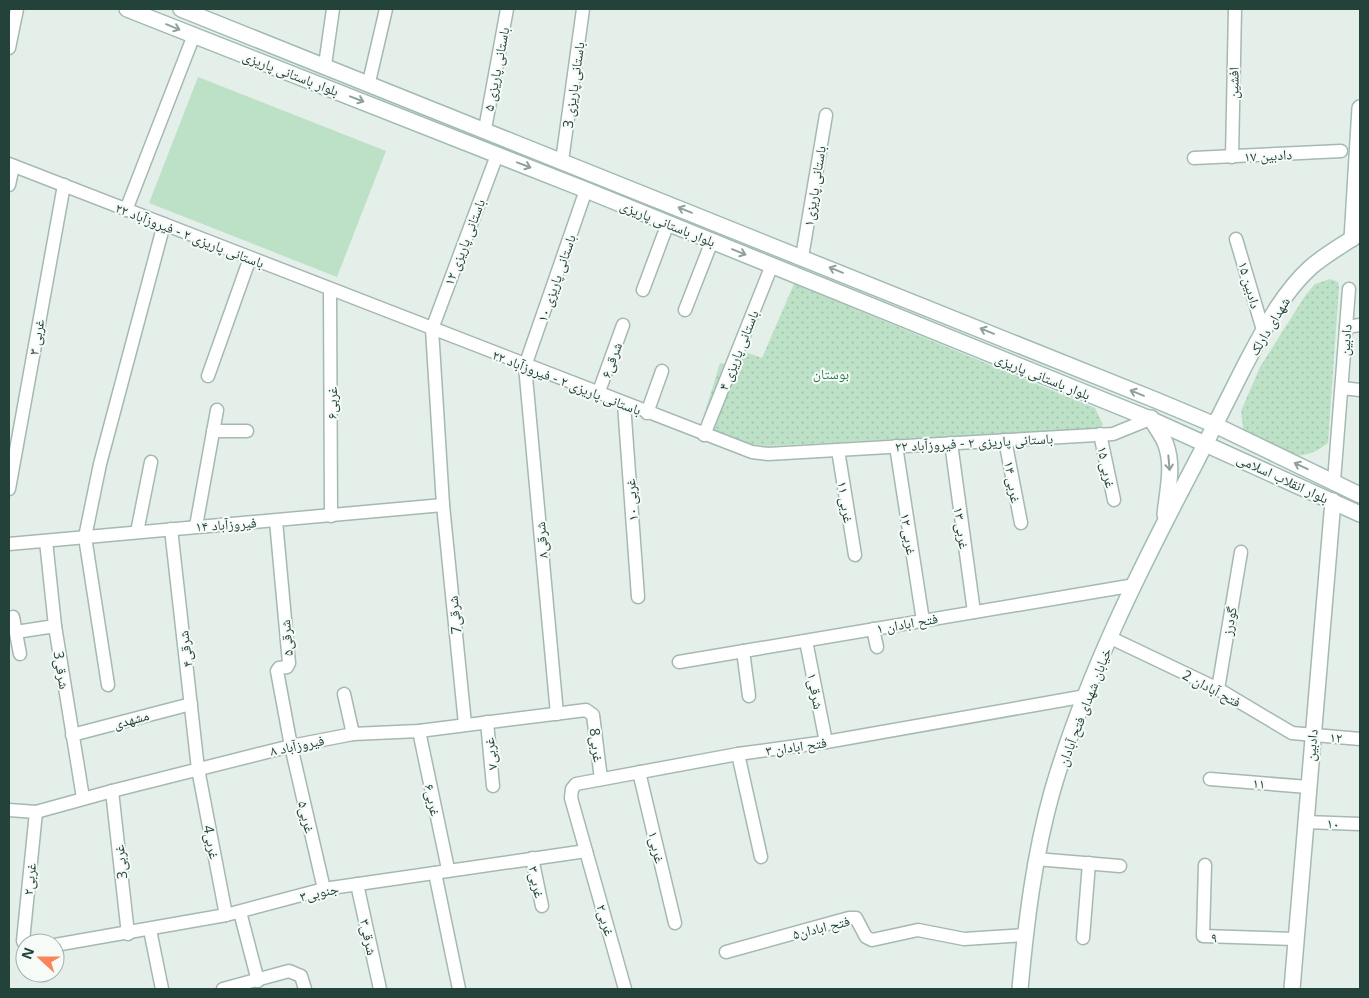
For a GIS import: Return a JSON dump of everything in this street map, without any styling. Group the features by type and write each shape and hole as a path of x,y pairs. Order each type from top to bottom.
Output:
{"main road":[{"name":"بلوار باستانی پاریزی","path":"127,9 586,190 1206,442"},
{"name":"بلوار باستانی پاریزی","path":"182,9 204,13 325,65 1214,425"},
{"path":"1356,236 1360,108"},
{"name":"شهدای دارلک","path":"1206,442 1263,330 1282,302 1312,267 1356,236"},
{"path":"1158,401 1150,419 1161,434 1169,458 1170,471 1163,528"},
{"name":"بلوار انقلاب اسلامی","path":"1214,425 1360,495"},
{"name":"بلوار انقلاب اسلامی","path":"1206,442 1360,514"},
{"name":"خیابان شهدای فتح آبادان","path":"1020,989 1025,935 1036,859 1052,792 1086,696 1111,638 1135,585 1206,442"},
{"name":"دادبین","path":"1292,989 1333,501"}],"street":[{"path":"9,48 18,9"},
{"path":"325,65 333,9"},
{"path":"369,82 386,9"},
{"name":"باستانی پاریزی ۵","path":"484,129 507,9"},
{"name":"باستانی پاریزی 3","path":"562,161 583,9"},
{"name":"افشین","path":"1232,156 1235,9"},
{"path":"126,210 194,35"},
{"name":"باستانی پاریزی۱","path":"802,257 826,116"},
{"name":"دادبین ۱۷","path":"1194,158 1341,151"},
{"name":"باستانی پاریزی ۱۲","path":"432,329 497,155"},
{"path":"9,185 11,165"},
{"name":"باستانی پاریزی ۲ - فیروزآباد ۲۲","path":"11,165 737,448 760,453 1113,434 1150,419"},
{"name":"غربی ۳","path":"9,489 12,462 64,186"},
{"name":"باستانی پاریزی ۱۰","path":"525,366 586,190"},
{"path":"642,290 668,223"},
{"path":"108,685 85,537 100,464 164,224"},
{"name":"دادبین ۱۵","path":"1236,239 1263,330"},
{"path":"686,310 712,241"},
{"path":"208,376 250,258"},
{"name":"باستانی پاریزی ۴","path":"704,435 772,265"},
{"name":"دادبین","path":"1334,481 1349,289"},
{"name":"غربی۶","path":"330,290 332,516"},
{"name":"شرقی۶","path":"598,394 624,325"},
{"path":"1346,327 1360,325"},
{"name":"شرقی7","path":"432,329 443,505 465,724"},
{"name":"شرقی۸","path":"525,366 557,714"},
{"path":"647,413 662,371"},
{"path":"1342,388 1360,390"},
{"name":"غربی ۱۰","path":"624,404 638,597"},
{"path":"196,526 217,410"},
{"path":"213,430 247,431"},
{"name":"غربی ۱۵","path":"1100,434 1114,500"},
{"name":"غربی ۱۴","path":"1005,440 1021,523"},
{"name":"غربی ۱۳","path":"951,443 974,612"},
{"name":"غربی ۱۲","path":"896,446 923,621"},
{"name":"غربی ۱۱","path":"838,450 855,555"},
{"path":"137,532 151,462"},
{"name":"فیروزآباد ۱۴","path":"9,544 443,505"},
{"name":"شرقی۵","path":"276,521 289,663 287,667 279,668 277,671 291,746"},
{"name":"شرقی۴","path":"171,529 198,769"},
{"name":"شرقی3","path":"46,541 55,626 83,798"},
{"name":"گودرز","path":"1218,689 1241,552"},
{"name":"فتح ابادان ۱","path":"679,662 1135,585"},
{"path":"13,617 20,654"},
{"path":"16,632 55,626"},
{"path":"873,629 877,647"},
{"name":"فتح آبادان 2","path":"1111,638 1218,689 1292,733 1312,735"},
{"name":"شرقی۱","path":"806,641 826,742"},
{"path":"743,651 749,696"},
{"path":"344,694 353,734"},
{"name":"فتح ابادان ۳","path":"586,850 571,798 572,789 576,784 738,754 826,742 1086,696"},
{"name":"مشهدی","path":"72,735 191,704"},
{"name":"فیروزآباد ۸","path":"9,810 36,812 83,798 291,746 353,734 419,731 465,724 591,711"},
{"name":"غربی8","path":"591,711 601,779"},
{"name":"غربی۷","path":"487,722 494,786"},
{"name":"غربی۶","path":"419,731 448,870"},
{"name":"۱۲","path":"1312,735 1360,739"},
{"name":"غربی۵","path":"291,746 324,889"},
{"path":"738,754 761,857"},
{"name":"غربی4","path":"198,769 226,915"},
{"name":"غربی۱","path":"639,772 675,922"},
{"name":"۱۱","path":"1210,779 1308,786"},
{"name":"غربی3","path":"112,791 128,934"},
{"name":"غربی۲","path":"24,933 36,812"},
{"name":"۱۰","path":"1305,822 1360,824"},
{"name":"جنوبی۳","path":"65,944 226,915 324,889 586,850"},
{"name":"غربی۲","path":"586,850 625,989"},
{"name":"غربی۳","path":"532,858 542,906"},
{"path":"1036,859 1120,866"},
{"path":"1083,938 1089,864"},
{"name":"۹","path":"1205,865 1203,936 1296,939"},
{"path":"435,872 459,989"},
{"name":"شرقی۳","path":"357,884 380,989"},
{"path":"240,912 258,981"},
{"name":"فتح ابادان۵","path":"726,952 849,918 856,918 866,936 872,940 918,930 964,938 1025,935"},
{"path":"150,930 162,989"},
{"path":"223,989 289,971 301,976 305,989"}],"green space":[{"path":"198,77 386,151 337,277 149,203"},
{"path":"1330,279 1338,282 1339,287 1328,443 1306,454 1286,454 1244,435 1241,411 1260,367 1305,296 1315,284"},
{"name":"بوستان","path":"794,284 1095,408 1103,425 1096,429 767,446 751,444 700,428 720,363 734,367 740,350 762,358"}]}
